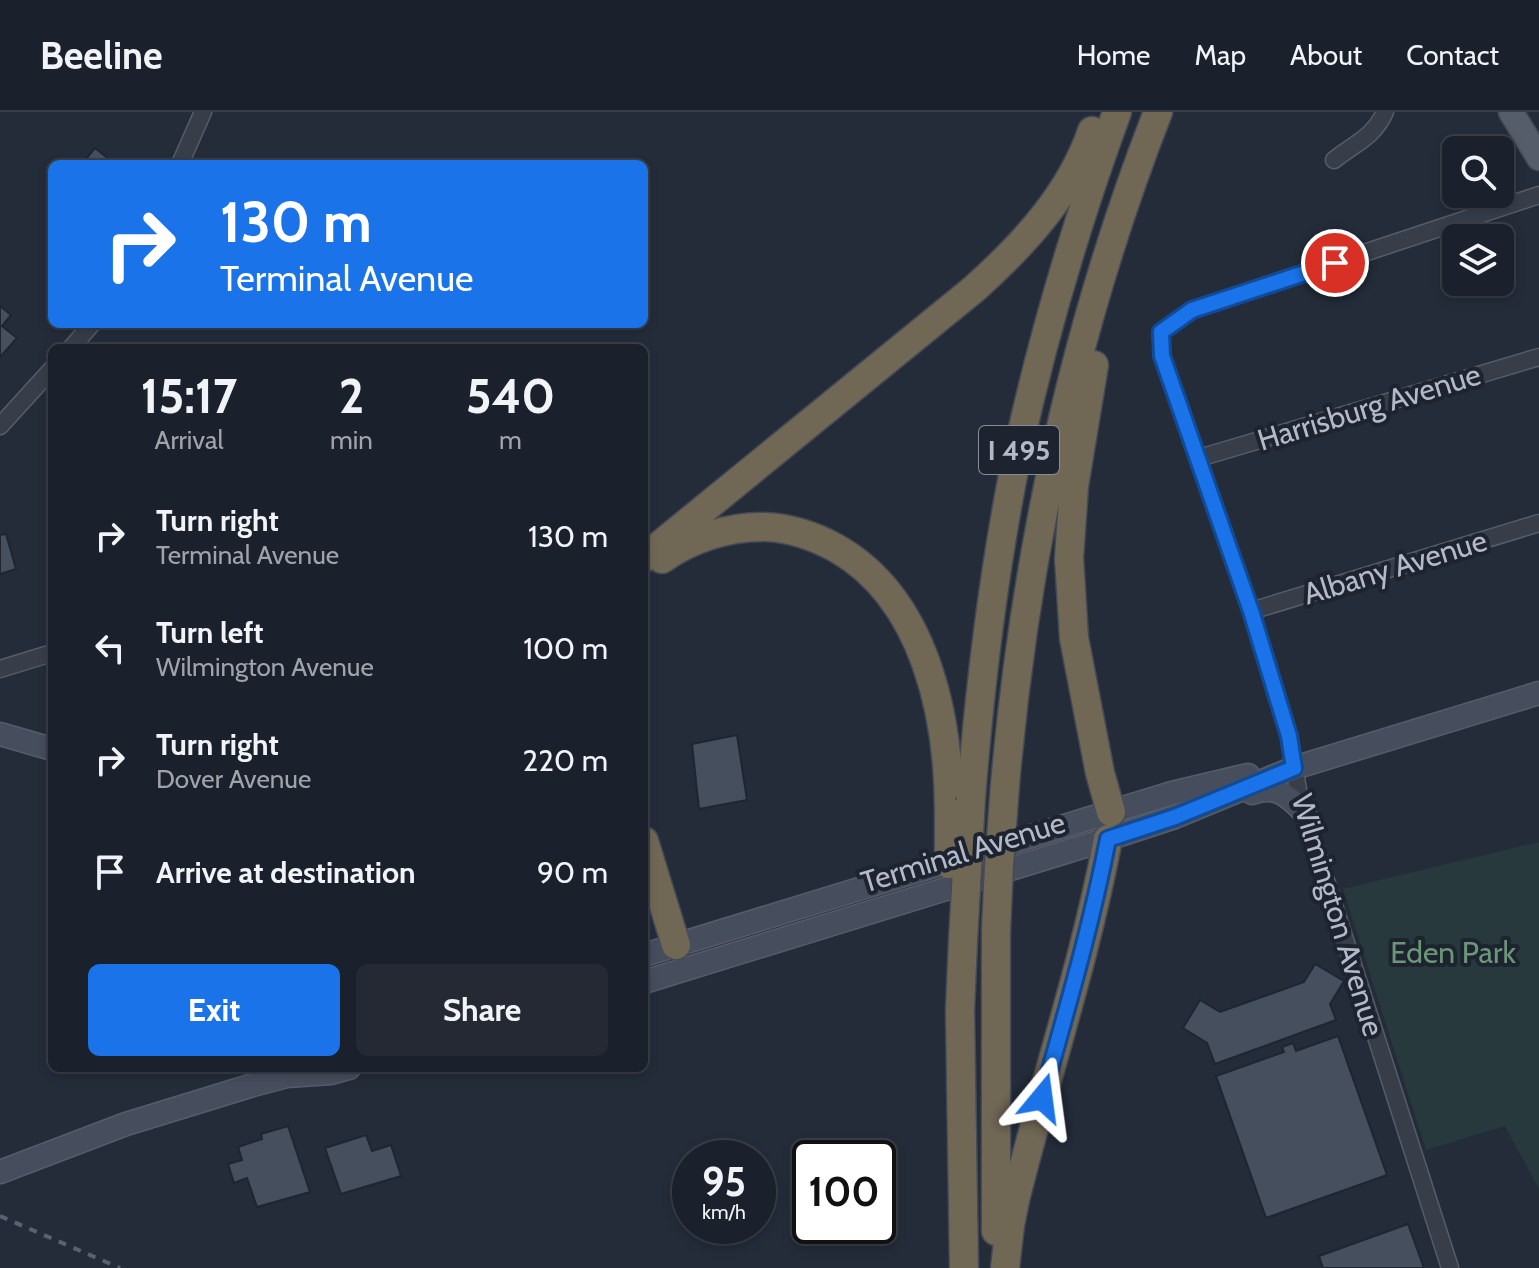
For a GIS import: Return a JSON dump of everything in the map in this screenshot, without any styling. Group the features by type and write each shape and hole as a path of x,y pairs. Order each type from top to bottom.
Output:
{"highway":[{"path":"648,555 1004,262 1057,198 1079,161 1099,112"},
{"name":"I 495","path":"964,1268 956,945 960,805 1003,530 1018,455 1063,276 1117,112"},
{"path":"1005,1268 1018,1188 1072,990 1109,826 1074,638 1069,558 1074,486 1093,373 1153,125"},
{"name":"I 495","path":"996,1268 996,930 1005,785 1017,669 1036,546 1073,379 1107,260 1153,125"},
{"path":"648,573 671,553 698,540 726,531 757,527 799,532 852,559 893,600 923,657 934,688 960,805"},
{"path":"648,864 664,956"},
{"path":"648,901 664,956"}],"main road":[{"path":"1511,112 1539,158"},
{"name":"Terminal Avenue","path":"648,977 664,956 1109,826 1175,817 1294,768 1539,693"},
{"path":"0,734 48,748"},
{"name":"Terminal Avenue","path":"1109,826 1172,793 1263,771 1294,768"},
{"path":"1175,817 1200,812 1262,789 1289,796 1305,813"},
{"path":"0,1172 126,1124 288,1072"},
{"path":"311,1072 335,1072"}],"street":[{"path":"182,160 203,112"},
{"path":"1334,160 1365,140 1377,128 1385,112"},
{"name":"Wilmington Avenue","path":"1450,1268 1299,796 1289,736 1251,611 1162,356 1161,332 1192,310 1539,195"},
{"path":"74,344 88,328"},
{"name":"Harrisburg Avenue","path":"1199,458 1539,357"},
{"path":"0,426 48,373"},
{"name":"Albany Avenue","path":"1251,611 1539,523"},
{"path":"0,669 48,654"}],"green space":[{"name":"Eden Park","path":"1539,842 1539,1189 1505,1126 1426,1150 1343,889"}],"building":[{"path":"95,148 110,160 85,160"},
{"path":"0,306 11,315 2,326 17,338 0,357"},
{"path":"6,534 16,569 0,574 0,535"},
{"path":"737,735 747,800 699,809 692,744"},
{"path":"1315,964 1344,981 1330,1004 1336,1020 1215,1064 1207,1043 1183,1028 1200,1000 1220,1012 1304,982"},
{"path":"1338,1036 1387,1175 1266,1218 1216,1076 1284,1052 1282,1047 1293,1043 1296,1051"},
{"path":"288,1126 310,1192 257,1207 247,1178 234,1183 228,1164 242,1160 238,1147 262,1139 261,1134"},
{"path":"366,1135 372,1151 391,1145 401,1176 341,1194 325,1148"},
{"path":"1408,1224 1424,1268 1323,1268 1319,1256"}],"railway":[{"path":"0,1216 120,1268"}],"route":[{"path":"1042,1098 1072,990 1108,839 1175,817 1294,768 1289,736 1251,611 1162,356 1161,332 1192,310 1335,263"}]}
